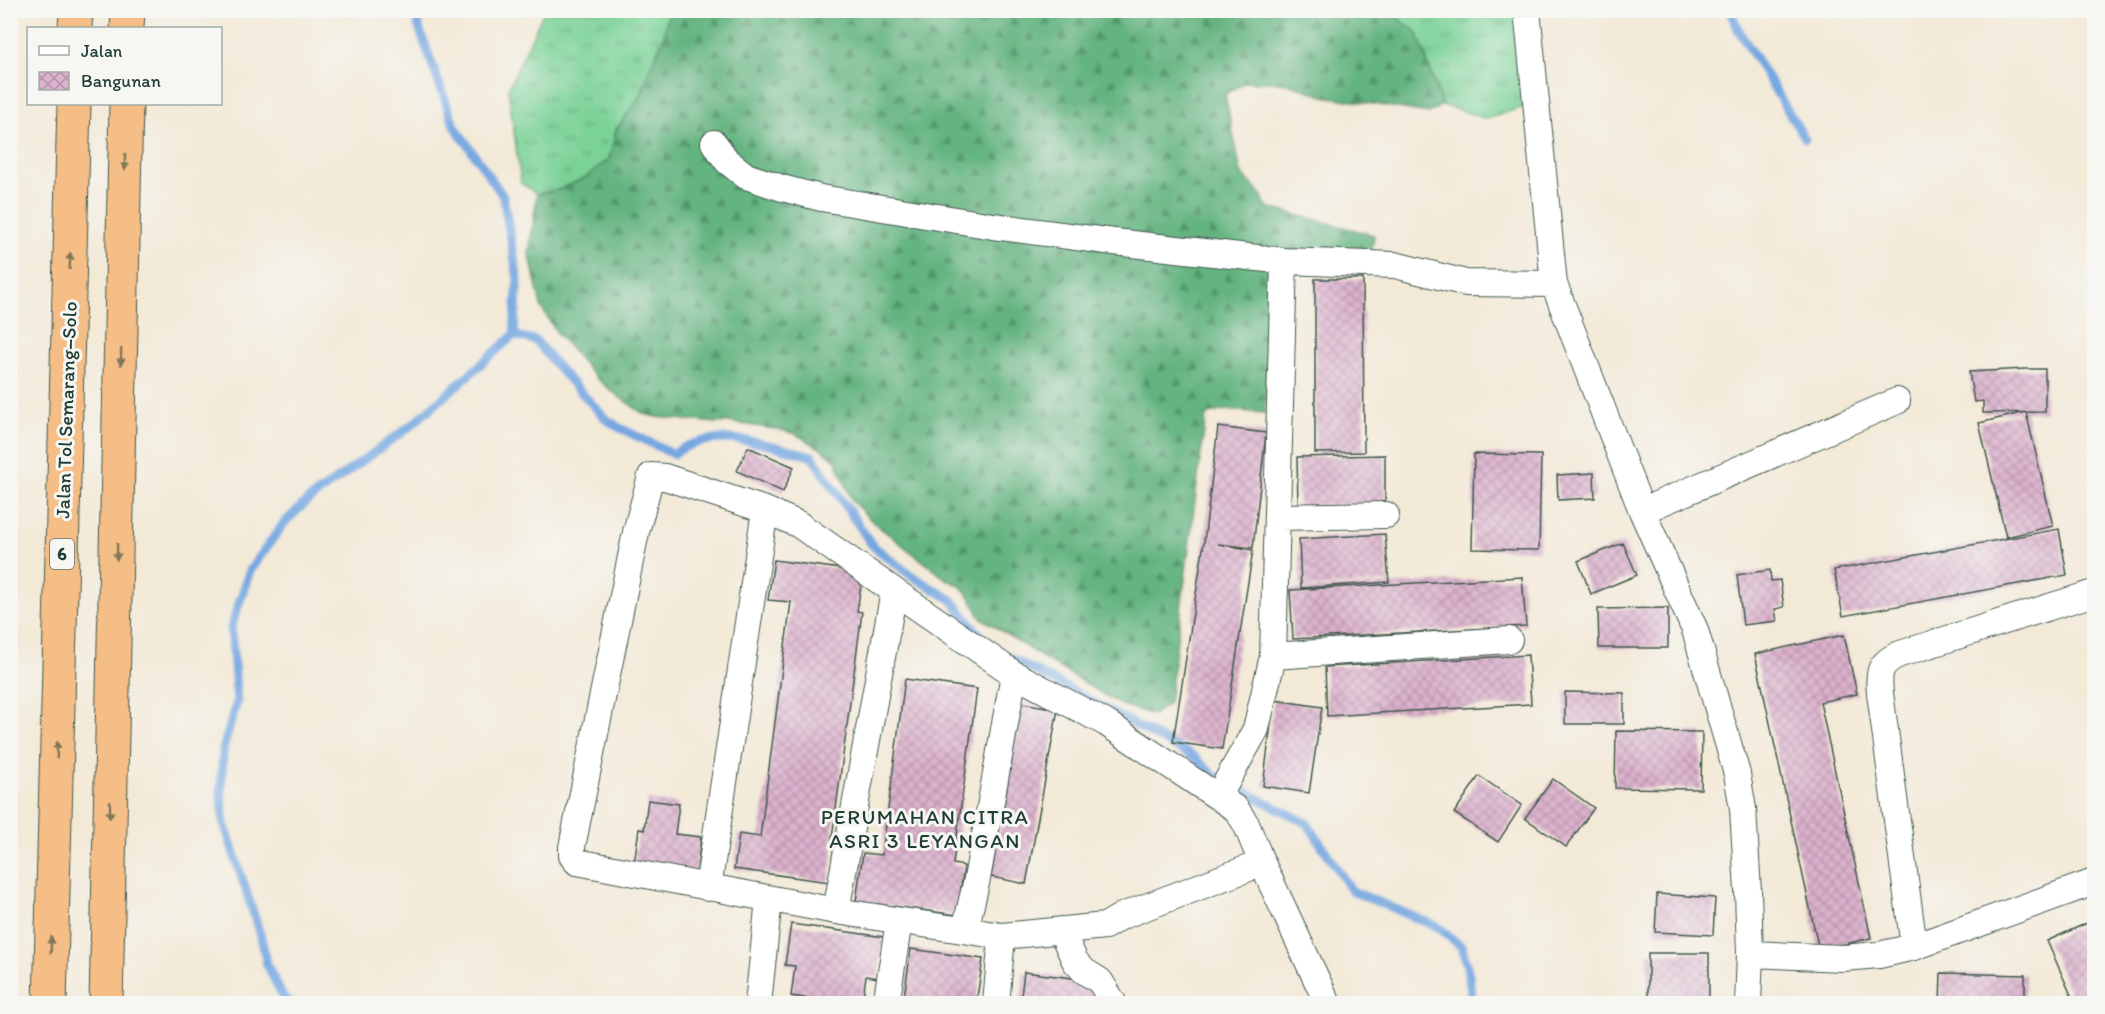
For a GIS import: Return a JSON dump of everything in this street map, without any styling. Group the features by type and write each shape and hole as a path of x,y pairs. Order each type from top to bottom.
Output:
{"highway":[{"path":"75,27 76,10"},
{"path":"127,27 128,10"},
{"name":"Jalan Tol Semarang–Solo","path":"50,1004 74,105"},
{"path":"106,1004 126,105"}],"street":[{"path":"1527,10 1554,284 1642,511 1693,624 1737,774 1745,846 1749,954 1748,1004"},
{"path":"714,143 727,161 746,176 821,198 993,226 1284,261 1395,265 1466,283 1554,284"},
{"path":"1224,785 1256,729 1273,656 1284,261"},
{"path":"1642,511 1897,401"},
{"path":"1262,863 1122,916 1105,926 1002,936 836,911 577,862 572,856 572,847 636,532 649,479 654,475 665,477 765,510 798,524 1014,674 1224,785 1246,824 1328,1004"},
{"path":"708,888 765,510"},
{"path":"1277,518 1386,515"},
{"path":"836,911 894,591"},
{"path":"1914,947 1880,693 1879,681 1883,664 1900,654 2094,593"},
{"path":"1273,656 1509,640"},
{"path":"965,930 977,879 1014,674"},
{"path":"1749,954 1843,958 1914,947 2094,882"},
{"path":"758,1004 769,899"},
{"path":"886,1004 899,921"},
{"path":"1061,930 1075,961 1084,971 1100,981 1114,1004"},
{"path":"996,1004 1002,936"}],"green space":[{"path":"1303,10 1333,15 1393,15 1417,32 1442,105 1429,113 1323,96 1294,85 1278,82 1245,82 1225,94 1241,173 1261,194 1266,207 1374,235 1372,250 1322,250 1272,271 1265,413 1225,410 1206,415 1169,703 1153,715 1119,704 980,617 970,597 960,586 946,579 874,523 852,501 836,460 823,450 796,434 781,430 644,414 596,378 557,333 541,307 529,252 537,194 558,190 585,178 609,159 616,130 642,93 663,39 669,11"},
{"path":"544,11 669,11 663,39 642,93 616,130 609,159 585,178 558,190 537,194 521,183 508,89"},
{"path":"1303,11 1536,11 1539,102 1487,119 1442,105 1417,32"}],"building":[{"path":"1315,279 1363,279 1364,452 1315,453"},
{"path":"2045,369 2045,412 1983,413 1983,401 1974,402 1969,372"},
{"path":"2026,412 2053,526 2006,537 1979,423"},
{"path":"1218,427 1266,433 1253,548 1218,544 1253,550 1222,749 1173,742 1204,542"},
{"path":"748,447 794,467 783,492 737,471"},
{"path":"1474,454 1541,455 1539,550 1472,549"},
{"path":"1385,455 1385,504 1298,506 1297,457"},
{"path":"1594,473 1595,498 1558,500 1557,475"},
{"path":"2059,529 2067,575 1843,616 1834,570"},
{"path":"1385,534 1389,582 1301,588 1299,539"},
{"path":"1623,543 1637,575 1591,594 1578,561"},
{"path":"774,560 863,572 857,611 862,612 831,846 834,846 829,882 734,869 739,834 760,837 791,602 768,600"},
{"path":"1770,570 1771,581 1780,580 1784,607 1775,609 1777,621 1743,625 1737,575"},
{"path":"1522,577 1526,626 1293,639 1290,590"},
{"path":"1668,608 1668,648 1599,648 1598,609"},
{"path":"1844,635 1857,694 1820,702 1871,938 1819,950 1755,654"},
{"path":"1528,655 1531,704 1327,716 1325,667"},
{"path":"905,679 977,689 953,864 964,866 957,915 856,901 863,853 882,855"},
{"path":"1565,692 1624,693 1624,724 1565,724"},
{"path":"1274,700 1322,707 1309,793 1263,786"},
{"path":"1022,703 1058,709 1026,884 991,877"},
{"path":"1616,731 1702,732 1701,789 1615,788"},
{"path":"1479,776 1522,805 1498,842 1454,813"},
{"path":"1553,779 1594,808 1566,847 1525,818"},
{"path":"648,800 679,804 675,834 701,837 697,872 634,864 639,829 644,830"},
{"path":"1657,894 1715,898 1713,935 1655,932"},
{"path":"2094,920 2094,1004 2075,1004 2047,941"},
{"path":"791,924 884,937 878,978 866,976 862,1004 826,1004 826,1001 791,996 795,966 785,965"},
{"path":"911,949 983,959 976,1004 903,1004"},
{"path":"1648,953 1709,953 1709,1004 1648,1004"},
{"path":"1024,972 1096,981 1092,1004 1020,1004"},
{"path":"1941,973 2025,975 2025,1004 1940,1004"}],"waterway":[{"path":"292,1004 283,997 267,965 261,937 224,823 221,793 223,749 237,701 231,628 250,570 284,523 307,501 412,425 514,335 518,279 503,196 454,125 418,25 419,10"},
{"path":"1730,10 1739,31 1805,139"},
{"path":"514,335 536,341 606,419 673,454 690,445 720,439 751,442 812,456 872,545 909,574 952,600 987,644"},
{"path":"1009,657 1193,756 1214,776 1307,823 1352,891 1438,927 1462,947 1469,975 1472,1004"}],"district":[{"name":"PERUMAHAN CITRA ASRI 3 LEYANGAN","path":"925,828"}]}
